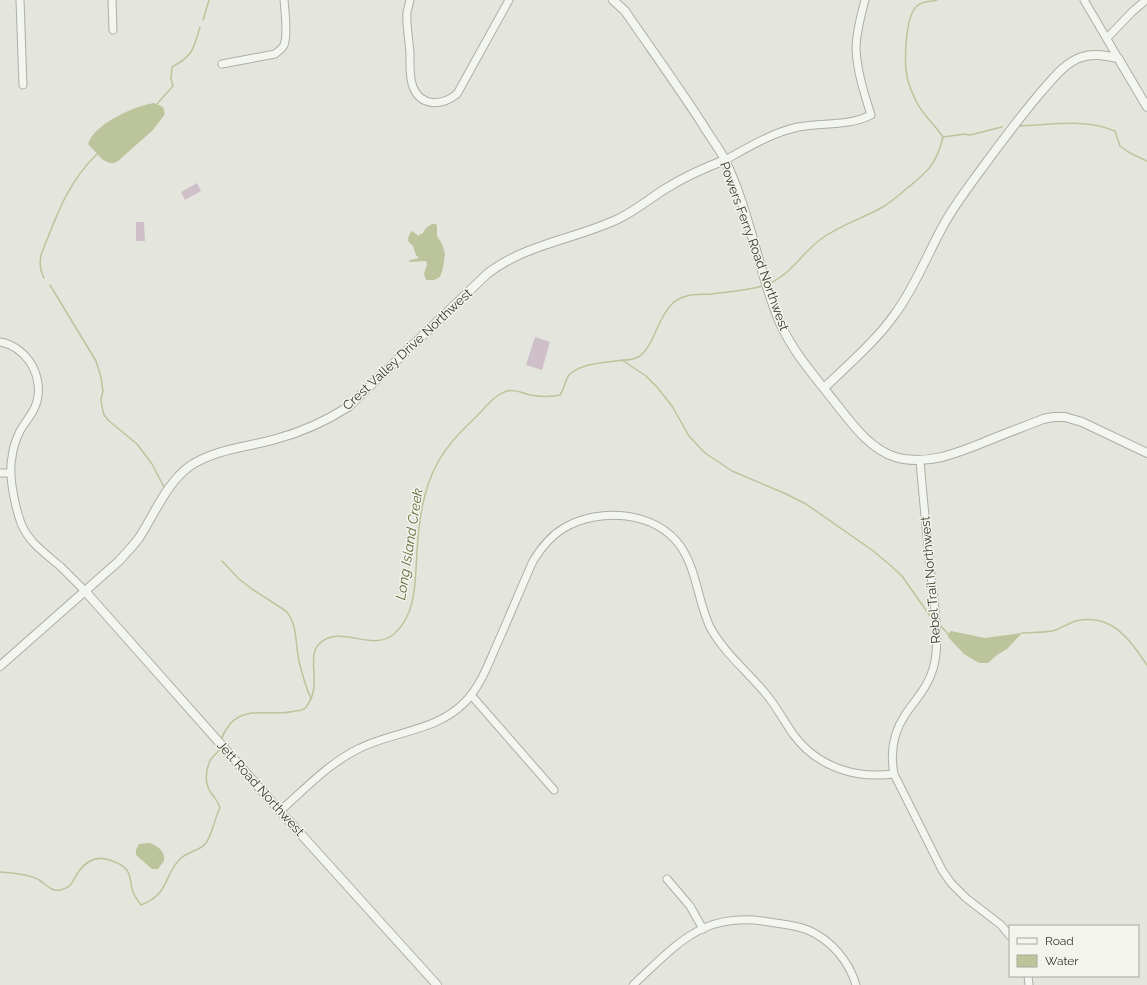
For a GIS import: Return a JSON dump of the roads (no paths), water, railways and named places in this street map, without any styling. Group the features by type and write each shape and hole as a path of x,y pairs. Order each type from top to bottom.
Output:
{"street":[{"path":"20,0 23,85"},
{"path":"112,0 113,30"},
{"path":"222,64 275,54 280,51 284,46 285,40 284,0"},
{"path":"410,0 407,14 412,81 417,93 422,98 435,103 451,99 457,94 509,0"},
{"name":"Powers Ferry Road Northwest","path":"613,0 625,11 688,101 725,160 746,216 770,292 788,338 798,354 853,425 873,446 885,453 907,460 939,458 958,453 1043,419 1065,417 1082,422 1147,453"},
{"name":"Crest Valley Drive Northwest","path":"0,666 129,550 139,537 165,494 180,475 191,466 219,453 291,434 315,426 348,407 498,265 528,251 571,237 617,219 681,179 725,160 765,138 786,130 811,125 850,122 870,115 860,77 856,48 865,0"},
{"path":"1084,0 1147,107"},
{"path":"1107,38 1127,16 1146,0"},
{"path":"824,388 860,353 895,314 905,299 954,207 1008,133 1048,85 1070,64 1081,57 1095,54 1118,58"},
{"path":"0,342 12,346 28,360 36,373 38,387 38,397 35,407 20,431 11,458 10,473 18,515 26,533 35,545 85,590"},
{"name":"Rebel Trail Northwest","path":"920,460 935,612 936,658 930,678 916,702 904,716 897,730 892,750 894,774 937,860 951,883 966,898 1001,925 1009,935"},
{"path":"0,473 10,473"},
{"path":"280,811 322,772 345,756 373,742 438,722 456,710 472,695 483,676 533,561 546,542 563,529 583,520 608,516 634,517 648,521 661,528 681,547 691,568 704,613 716,637 729,655 766,694 805,748 825,763 847,772 872,776 894,774"},
{"name":"Jett Road Northwest","path":"85,590 280,811 437,985"},
{"path":"472,695 554,790"},
{"path":"667,879 690,906 702,929"},
{"path":"633,985 689,936 702,929 722,922 740,919 753,919 792,925 821,937 842,957 851,970 856,985"}],"water":[{"path":"154,103 163,107 165,114 153,130 118,161 110,163 103,160 88,144 98,130 106,123 126,112"},
{"path":"432,224 436,224 437,226 437,236 442,244 445,254 440,277 434,280 426,280 424,274 427,264 426,261 409,262 410,260 419,258 408,240 409,234 412,231 419,236"},
{"path":"951,631 985,638 1022,633 1007,649 988,663 979,663 964,654 948,637 948,634"},
{"path":"150,843 159,848 164,855 164,861 158,869 152,869 136,855 136,850 139,844"}],"waterway":[{"path":"203,20 209,0"},
{"name":"Long Island Creek","path":"769,284 791,269 814,245 828,234 890,202 925,173 934,162 943,137 920,108 909,84 906,70 906,40 913,11 921,3 937,0"},
{"path":"157,104 173,86 171,79 172,67 185,59 192,51 200,27"},
{"path":"1019,126 1080,123 1104,127 1115,131 1120,146 1130,153 1147,161"},
{"path":"943,137 965,134 970,135 1002,127"},
{"path":"44,278 40,267 41,255 57,214 70,189 97,154"},
{"path":"50,285 96,361 101,377 103,391 101,399 104,415 109,421 137,444 152,464 165,489"},
{"name":"Long Island Creek","path":"221,740 230,724 237,718 244,715 252,713 287,713 305,708 312,696 314,688 313,663 315,649 327,638 336,636 376,641 385,639 394,634 402,626 411,607 415,585 421,516 425,495 433,471 451,442 494,398 507,391 516,391 538,396 560,395 568,376 576,370 588,365 632,359 643,353 652,340 667,310 676,300 690,295 731,292 763,286"},
{"path":"622,360 646,376 657,387 672,406 689,436 705,453 732,471 806,504 872,550 902,576 930,616"},
{"path":"222,561 239,579 286,611 290,616 296,634 300,666 311,699"},
{"path":"1022,633 1052,631 1076,621 1100,621 1118,630 1133,646 1147,665"},
{"path":"940,625 948,634"},
{"name":"Long Island Creek","path":"0,872 31,876 51,889 60,890 65,889 72,883 82,867 93,860 101,858 110,860 126,869 133,892 141,905 150,901 162,890 175,865 180,859 203,846 210,835 220,808 218,802 208,787 206,779 210,761 220,748"}]}
